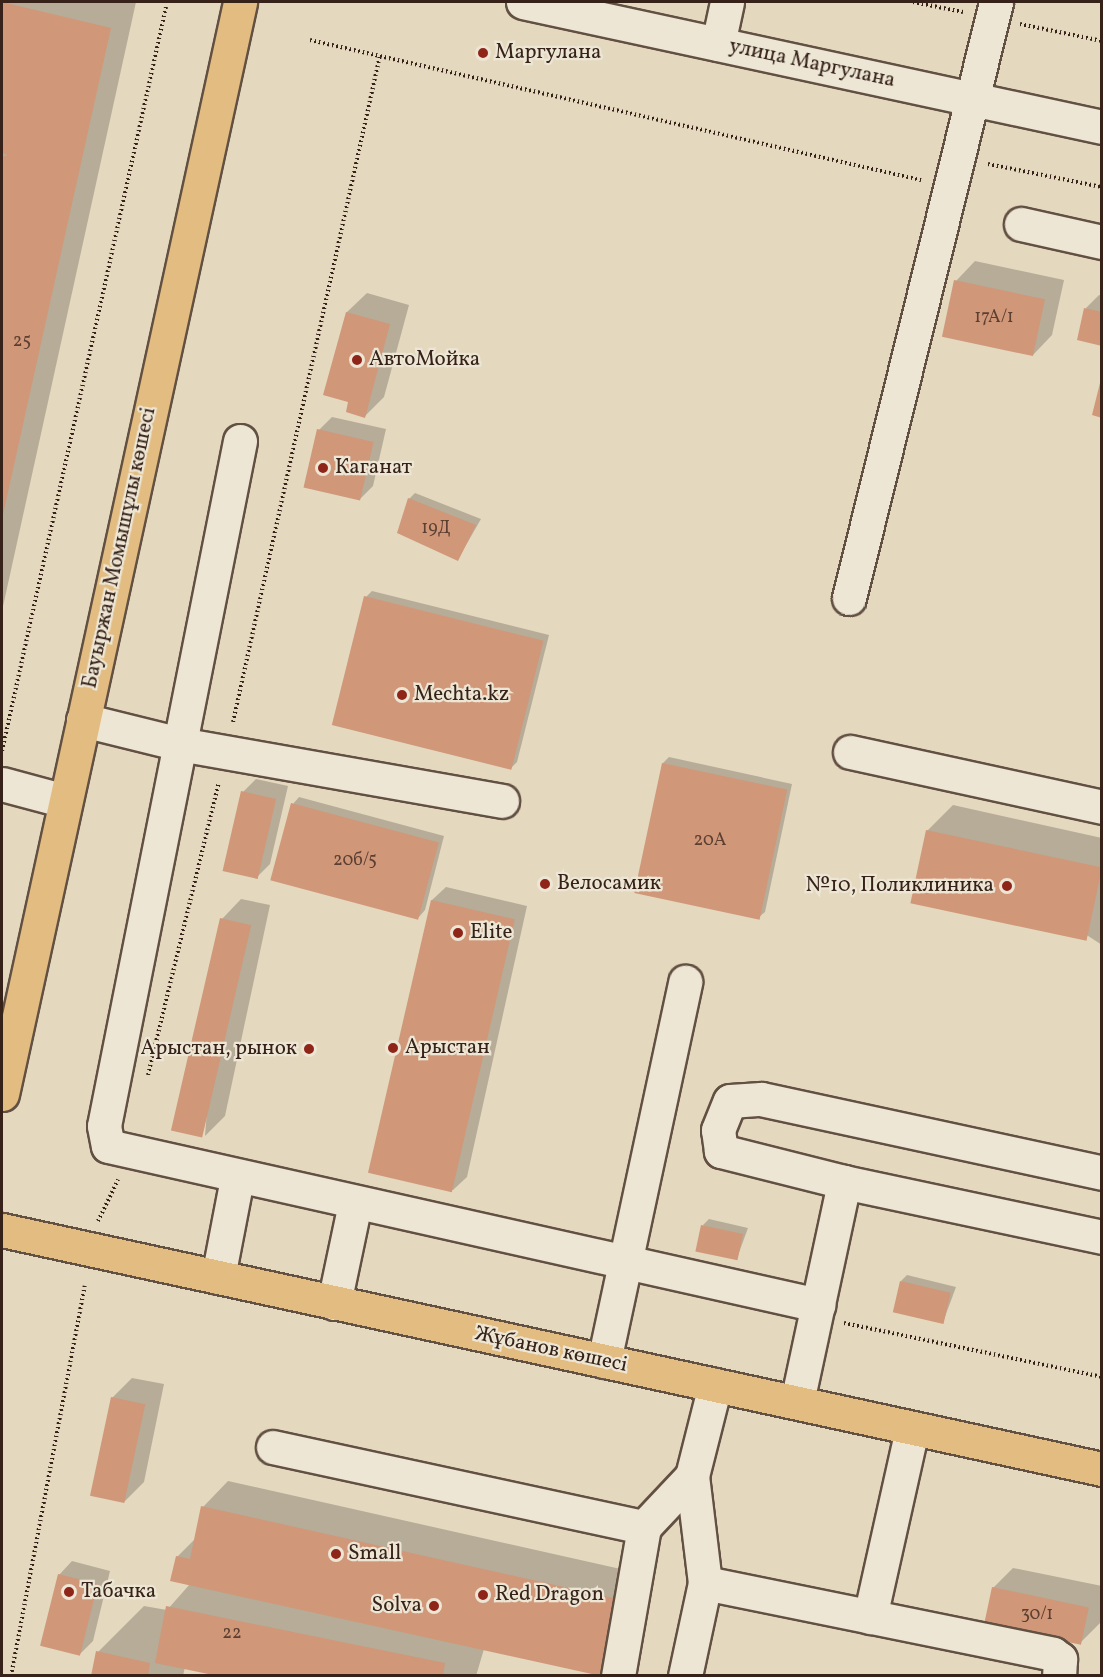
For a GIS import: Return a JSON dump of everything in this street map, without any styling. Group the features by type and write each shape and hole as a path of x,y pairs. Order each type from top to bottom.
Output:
{"main road":[{"name":"Бауыржан Момышұлы көшесі","path":"2,1094 240,2"},
{"name":"Жұбанов көшесі","path":"2,1230 797,1402 912,1429 1101,1468"}],"street":[{"name":"улица Маргулана","path":"523,2 1101,127"},
{"path":"718,44 726,2"},
{"path":"849,598 950,186 974,99 996,2"},
{"path":"1021,224 1101,242"},
{"path":"240,441 104,1126 108,1146 130,1155 818,1305"},
{"path":"83,720 180,744 227,750 502,801"},
{"path":"850,752 1101,807"},
{"path":"2,784 65,801"},
{"path":"604,1361 685,982"},
{"path":"1101,1173 761,1099 730,1101 718,1130 721,1151 844,1182 1101,1237"},
{"path":"218,1277 237,1178"},
{"path":"797,1402 844,1182"},
{"path":"334,1302 355,1203"},
{"path":"685,1676 705,1583 692,1476 715,1385"},
{"path":"870,1617 912,1429"},
{"path":"273,1447 644,1527"},
{"path":"618,1676 644,1527 692,1476"},
{"path":"705,1583 1053,1654 1060,1659 1059,1676"}],"path":[{"path":"2,751 166,7"},
{"path":"310,40 950,186 978,162 1101,187"},
{"path":"146,1083 227,750 380,55"},
{"path":"98,1221 130,1155"},
{"path":"11,1676 85,1286"},
{"path":"818,1305 830,1320 1101,1377"}],"building":[{"path":"2,2 111,28 2,519 2,157 8,155 2,153"},
{"path":"954,280 1045,299 1033,356 942,337"},
{"path":"1084,308 1102,312 1102,346 1077,340"},
{"name":"АвтоМойка","path":"346,312 390,324 365,418 346,412 348,402 323,395"},
{"path":"1102,379 1102,418 1092,415"},
{"path":"317,429 374,442 360,501 304,487"},
{"path":"408,498 476,525 458,561 397,533"},
{"path":"364,596 544,641 511,770 332,725"},
{"path":"662,763 787,790 760,920 634,893"},
{"path":"241,791 276,799 258,879 223,871"},
{"path":"291,803 439,843 418,920 270,880"},
{"name":"№10, Поликлиника","path":"926,830 1102,867 1086,941 910,903"},
{"path":"431,900 515,919 452,1192 368,1173"},
{"path":"220,918 251,925 202,1138 171,1130"},
{"path":"701,1225 743,1234 737,1260 695,1251"},
{"path":"900,1281 951,1293 943,1324 893,1312"},
{"path":"111,1397 145,1404 124,1503 90,1496"},
{"path":"201,1506 618,1599 601,1676 170,1581 176,1556 190,1559"},
{"path":"58,1574 98,1584 80,1656 40,1646"},
{"path":"992,1587 1089,1608 1081,1645 984,1624"},
{"path":"166,1606 445,1663 443,1676 218,1676 155,1663"},
{"path":"96,1651 150,1663 148,1676 91,1676"}],"place":[{"name":"Маргулана","path":"483,53"},
{"name":"АвтоМойка","path":"357,360"},
{"name":"Каганат","path":"323,468"},
{"name":"Mechta.kz","path":"402,695"},
{"name":"Велосамик","path":"545,884"},
{"name":"№10, Поликлиника","path":"1007,886"},
{"name":"Elite","path":"458,933"},
{"name":"Арыстан","path":"393,1048"},
{"name":"Арыстан, рынок","path":"309,1049"},
{"name":"Small","path":"336,1554"},
{"name":"Табачка","path":"69,1592"},
{"name":"Red Dragon","path":"483,1595"},
{"name":"Solva","path":"434,1606"}]}
